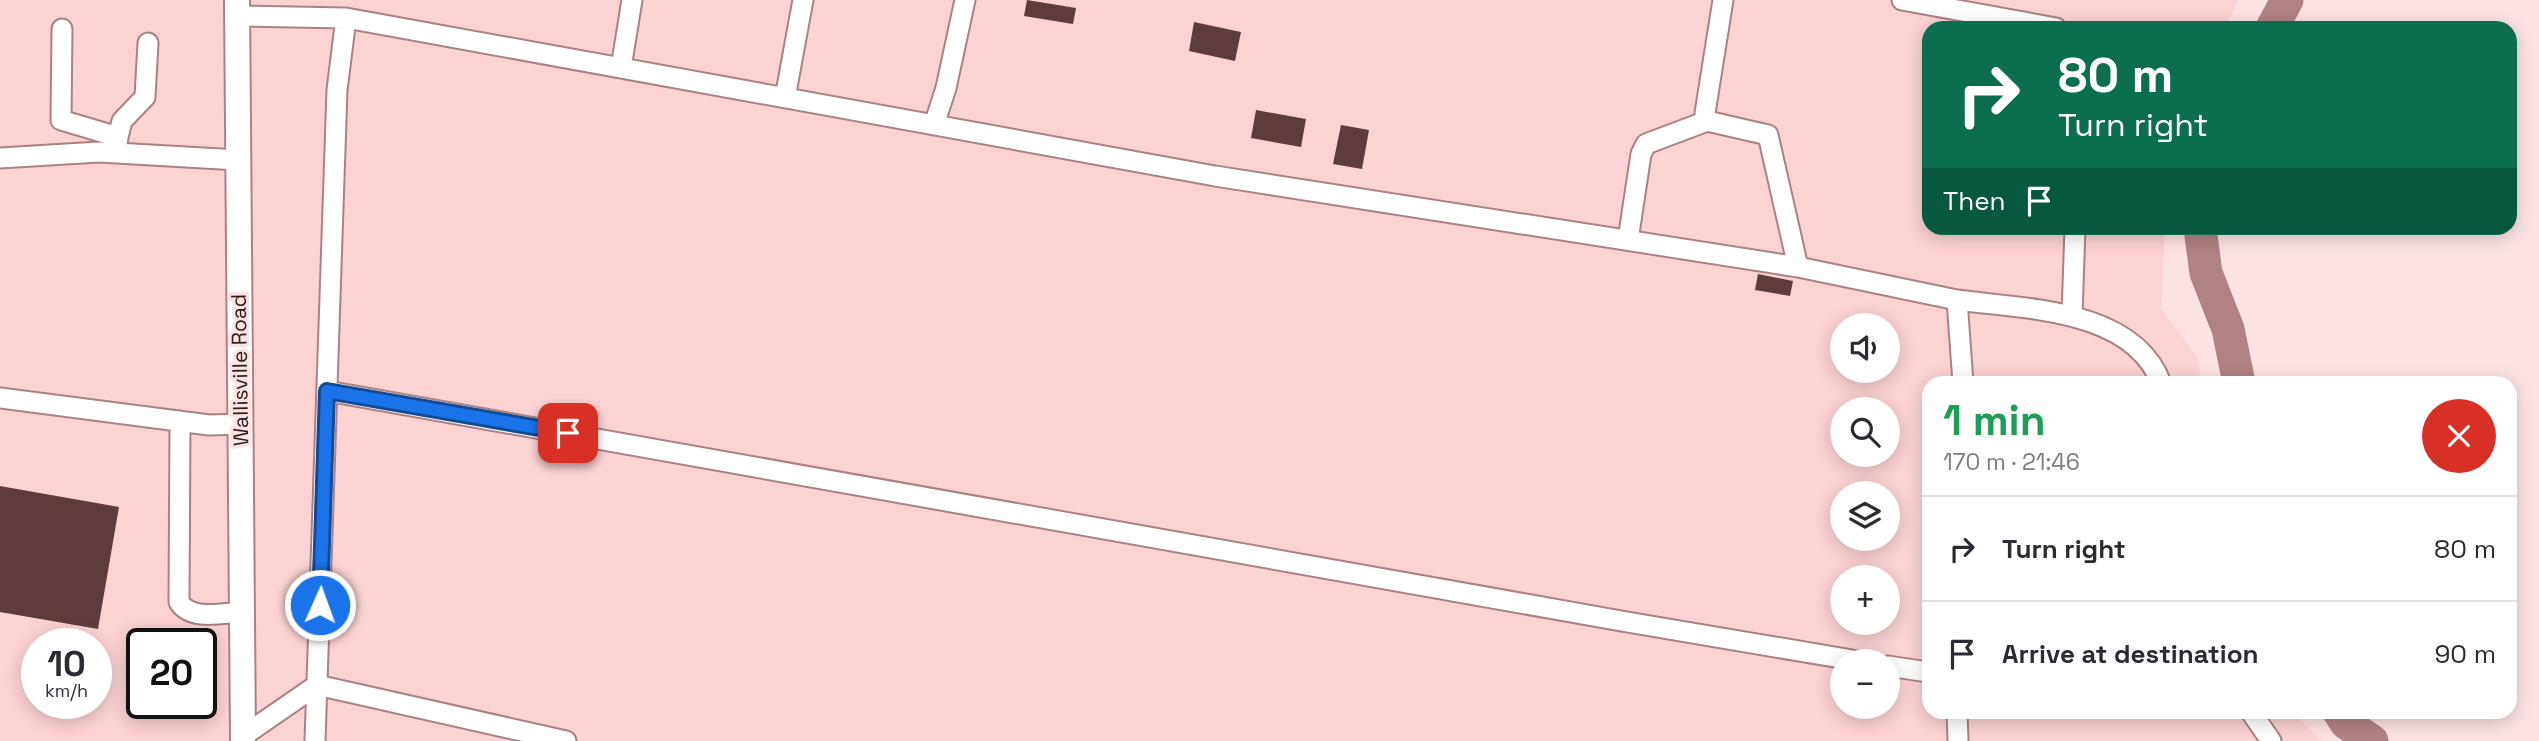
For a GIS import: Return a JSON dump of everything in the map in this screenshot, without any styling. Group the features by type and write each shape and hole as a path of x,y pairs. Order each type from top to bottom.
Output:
{"main road":[{"name":"Wallisville Road","path":"237,8 243,738"}],"lane":[{"path":"621,68 632,0"},
{"path":"785,98 803,0"},
{"path":"934,125 946,88 965,0"},
{"path":"1707,121 1705,108 1723,0"},
{"path":"1902,0 2018,21"},
{"path":"237,8 346,18 1215,176 1798,267 1957,300 2072,315 2105,326 2137,349 2158,376"},
{"path":"315,741 337,90 346,18"},
{"path":"62,29 61,120 117,145"},
{"path":"117,145 122,121 145,97 148,43"},
{"path":"1628,240 1641,154 1646,144 1707,121 1768,135 1798,267"},
{"path":"0,158 117,145 239,160"},
{"path":"2072,315 2075,235"},
{"path":"1957,300 1962,376"},
{"path":"327,391 1830,656"},
{"path":"0,398 209,425 241,424"},
{"path":"180,421 179,602 184,610 193,613 242,612"},
{"path":"1900,668 1922,671"},
{"path":"243,738 317,685 566,741"},
{"path":"1957,719 1958,741"},
{"path":"2256,719 2271,741"}],"shaded area":[{"path":"0,0 2238,0 2228,21 1922,21 1922,235 2165,235 2161,308 2199,360 2200,376 1922,376 1922,719 2299,719 2322,741 0,741"}],"building":[{"path":"1027,0 1076,8 1073,24 1024,16"},
{"path":"1194,22 1241,32 1235,61 1189,51"},
{"path":"1256,110 1306,119 1301,147 1251,138"},
{"path":"1341,125 1369,130 1362,169 1333,164"},
{"path":"1758,274 1793,281 1790,296 1755,290"},
{"path":"0,486 119,507 98,628 0,612"}],"waterway":[{"path":"2276,21 2287,0"},
{"path":"2201,235 2206,273 2228,329 2238,376"},
{"path":"2343,719 2372,741"}],"route":[{"path":"320,605 327,391 568,433"}]}
